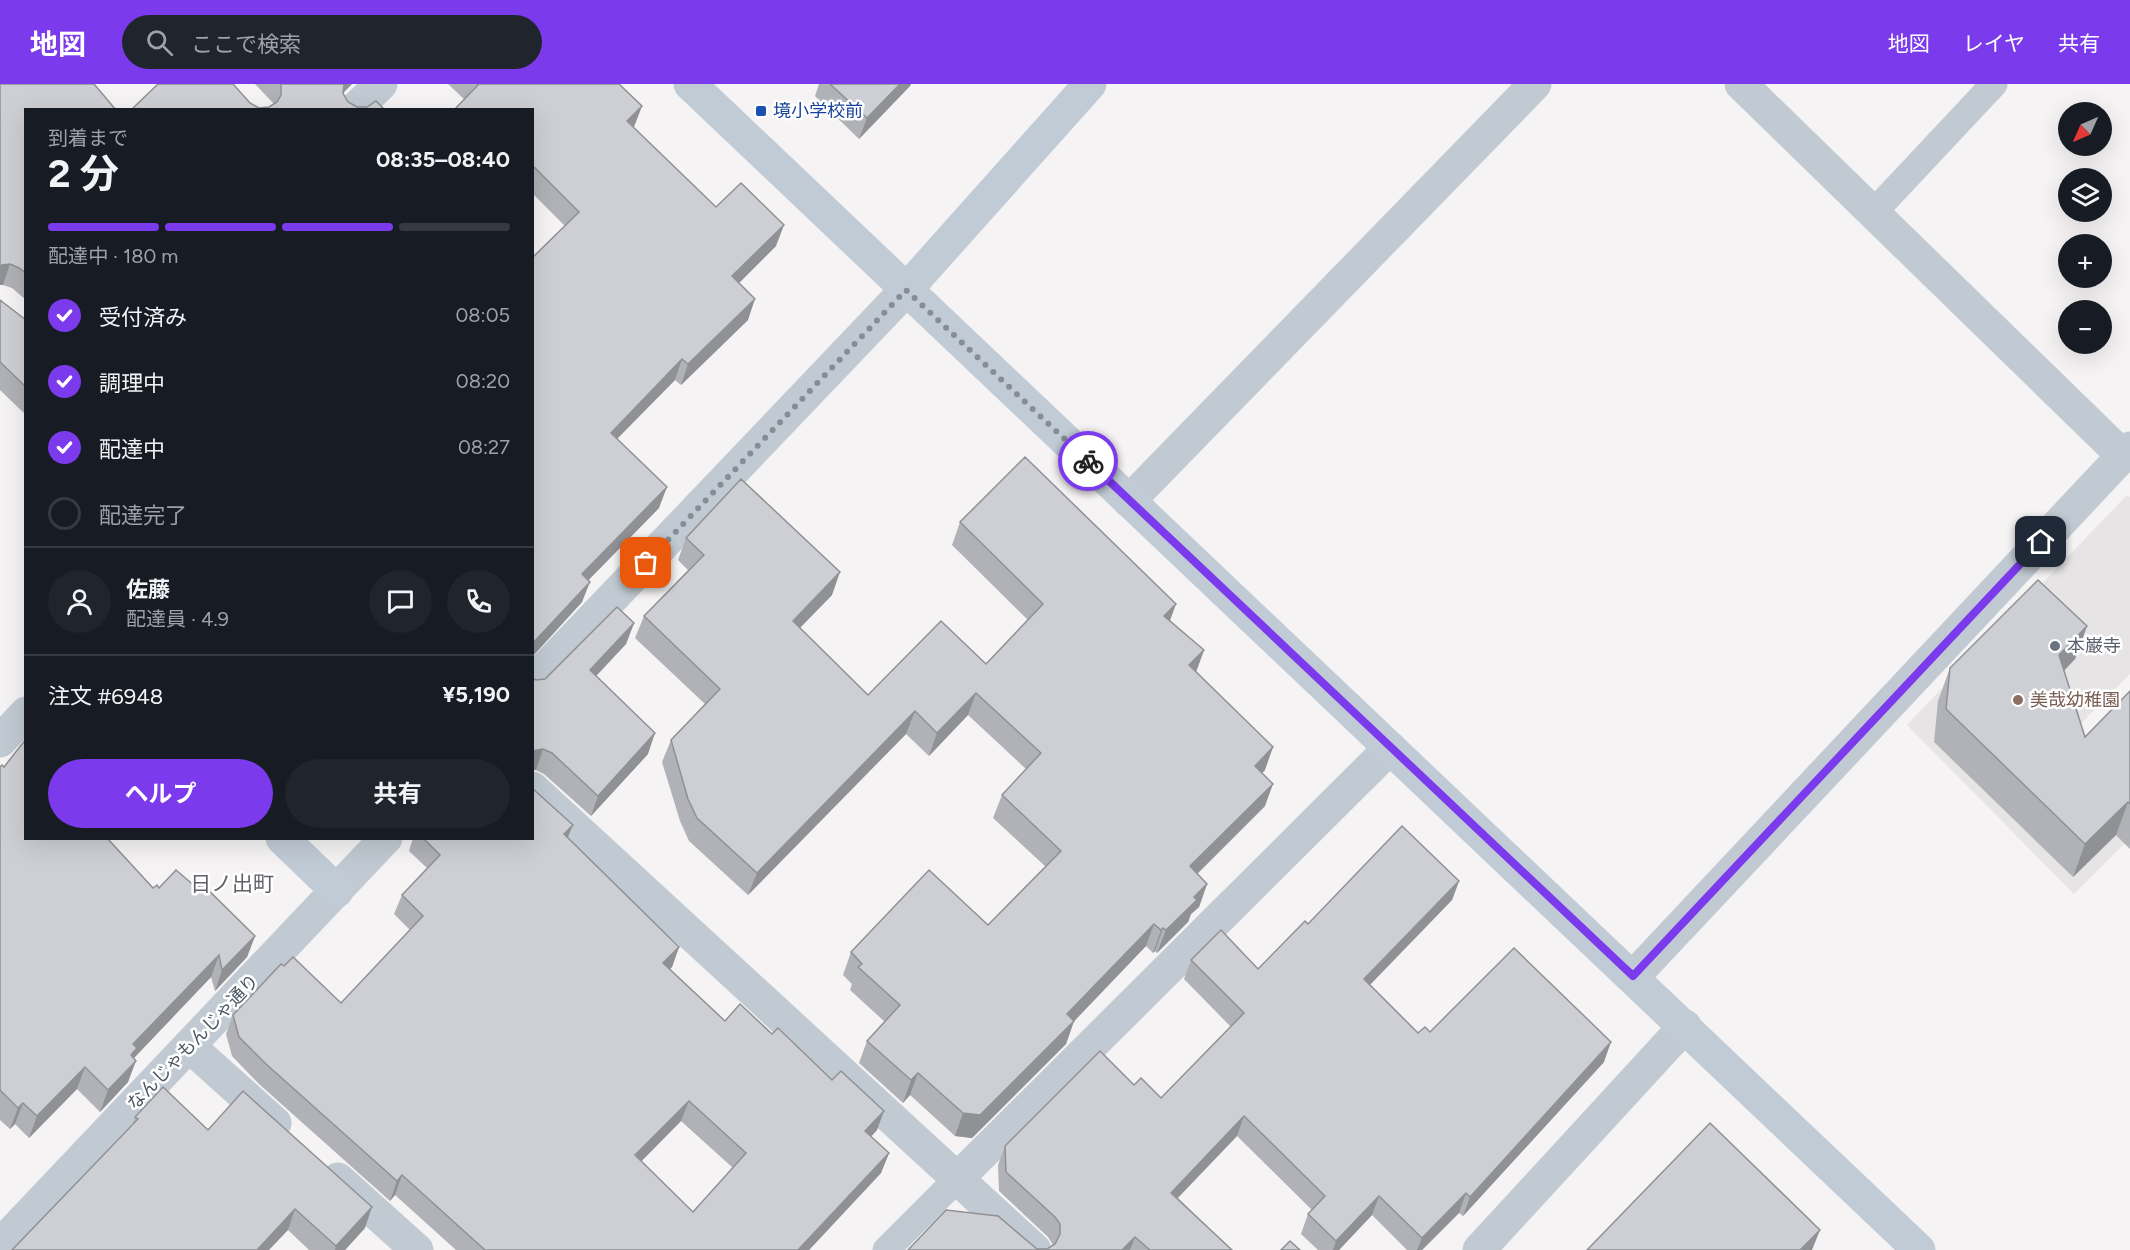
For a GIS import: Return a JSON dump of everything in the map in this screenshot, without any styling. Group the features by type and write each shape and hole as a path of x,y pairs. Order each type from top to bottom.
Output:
{"street":[{"path":"356,108 381,84"},
{"path":"690,84 1633,976 1919,1250"},
{"path":"534,680 906,290 1090,84"},
{"path":"1130,501 1535,84"},
{"path":"1633,976 2126,451 1873,213 1741,84"},
{"path":"0,741 24,715"},
{"path":"957,1179 1390,748"},
{"path":"534,791 1035,1250"},
{"path":"284,840 337,891"},
{"name":"なんじゃもんじゃ通り","path":"0,1245 384,840"},
{"path":"1479,1250 1684,1026"},
{"path":"189,1046 417,1250"}],"lane":[{"path":"1873,213 1994,84"},
{"path":"886,1250 957,1179"}],"shaded area":[{"name":"美哉幼稚園","path":"2127,495 2130,497 2130,674 2046,759 2127,841 2074,894 1907,725"}],"building":[{"path":"0,84 94,84 114,108 24,108 24,272 10,264 0,266"},
{"path":"158,84 233,84 250,103 259,108 133,108"},
{"path":"281,84 344,84 343,93 348,102 357,107 367,107 376,101 383,108 259,108 269,107 277,102 281,95"},
{"path":"619,84 642,106 627,121 716,207 741,183 784,225 732,276 755,299 688,364 682,359 611,433 667,487 582,574 590,582 534,642 534,256 579,212 534,167 534,108 456,108 478,85"},
{"path":"830,84 900,84 867,118"},
{"path":"0,300 24,318 24,385 0,362"},
{"path":"1025,457 1176,604 1164,616 1204,650 1189,665 1273,747 1255,766 1273,784 1190,866 1207,884 1194,897 1197,900 1166,930 1163,928 1161,930 1154,924 1067,1014 1074,1021 980,1115 963,1113 918,1073 911,1080 867,1041 900,1005 858,967 862,964 851,952 929,870 988,925 1061,851 1002,795 1041,753 976,693 937,733 915,711 757,873 697,818 688,799 671,740 720,689 644,616 704,555 686,538 741,479 840,572 793,621 868,695 941,621 986,664 1043,604 960,522"},
{"path":"2038,580 2087,626 2059,655 2085,737 2130,691 2130,804 2128,802 2085,844 1946,709 1950,668"},
{"path":"617,607 634,623 590,670 655,733 598,796 552,753 543,749 534,751 534,679 545,679"},
{"path":"24,742 24,840 109,840 153,888 157,885 159,888 176,870 197,888 200,885 199,881 255,936 222,970 219,955 133,1044 137,1048 131,1055 136,1061 108,1090 85,1067 37,1116 23,1103 18,1108 0,1090 0,767 2,765 4,767"},
{"path":"534,790 573,825 564,834 679,947 663,963 725,1021 740,1004 772,1034 778,1028 832,1080 841,1071 884,1111 865,1131 889,1153 798,1250 485,1250 402,1175 397,1181 266,1064 239,1037 233,1015 281,964 284,966 293,957 341,1003 423,916 402,895 440,855 425,840 534,840","holes":["689,1101 746,1153 693,1212 635,1155"]},
{"path":"1402,826 1459,881 1364,979 1418,1033 1425,1027 1430,1032 1514,948 1611,1042 1470,1197 1466,1193 1422,1238 1379,1196 1336,1241 1308,1214 1325,1196 1244,1116 1171,1193 1232,1250 1150,1250 1135,1237 1122,1250 908,1250 946,1210 998,1216 1037,1249 1047,1249 1055,1244 1060,1234 1060,1224 1006,1172 1005,1146 1100,1051 1134,1085 1141,1078 1161,1098 1244,1013 1191,960 1221,930 1258,969 1305,921 1308,924"},
{"path":"163,1087 208,1130 243,1091 372,1207 336,1246 295,1209 257,1250 12,1250 138,1119 135,1117"},
{"path":"1710,1123 1820,1230 1800,1250 1587,1250"},
{"path":"1290,1241 1300,1250 1281,1250"}],"way so far":[{"path":"646,563 906,290 1088,461"}],"place":[{"name":"境小学校前","path":"761,111"},
{"name":"本巌寺","path":"2055,646"},
{"name":"美哉幼稚園","path":"2018,700"}],"district":[{"name":"日ノ出町","path":"232,884"}],"route":[{"path":"1088,461 1633,976 2041,542"}]}
